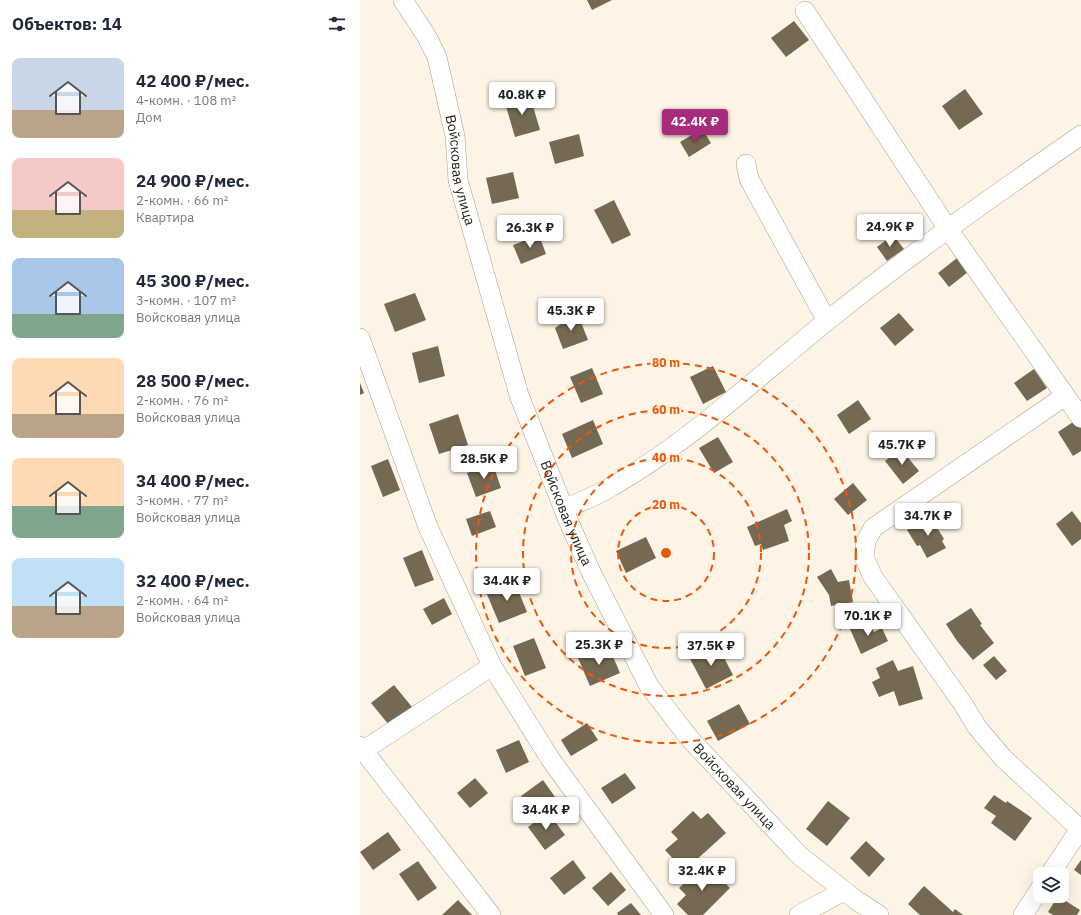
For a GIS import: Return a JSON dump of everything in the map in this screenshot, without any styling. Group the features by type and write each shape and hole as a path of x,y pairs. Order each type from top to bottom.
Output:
{"street":[{"name":"Войсковая улица","path":"403,0 427,37 437,58 455,136 458,180 519,395 564,509 591,572 649,686 690,739 800,856 856,900 879,915"},
{"path":"805,11 948,229 1081,418"},
{"path":"564,509 610,488 660,456 734,400 827,321 948,229 1081,135"},
{"path":"746,164 749,179 827,321"},
{"path":"360,338 428,527 492,666 551,760 664,915"},
{"path":"1055,867 1080,829 1003,758 977,727 964,704 873,576 864,557 866,542 874,528 1065,396"},
{"path":"491,915 362,748 492,666"},
{"path":"799,915 844,891"},
{"path":"1023,915 1033,900"}],"building":[{"path":"587,0 612,0 592,10"},
{"path":"794,21 809,40 786,57 771,38"},
{"path":"965,89 983,114 959,130 942,106"},
{"path":"530,96 540,130 515,137 505,103"},
{"path":"702,129 711,143 689,157 680,142"},
{"path":"579,134 584,156 555,164 549,142"},
{"path":"513,172 519,198 492,204 486,178"},
{"path":"614,200 631,235 612,244 594,210"},
{"path":"539,235 546,254 521,264 513,245"},
{"path":"893,235 904,249 887,261 877,247"},
{"path":"957,258 968,272 949,287 938,273"},
{"path":"415,293 426,320 395,332 384,304"},
{"path":"577,312 588,340 563,349 555,328"},
{"path":"899,313 914,330 895,346 880,328"},
{"path":"438,346 445,376 419,383 412,353"},
{"path":"713,366 726,392 703,404 690,377"},
{"path":"592,368 603,394 581,403 570,377"},
{"path":"1034,369 1047,388 1027,401 1014,383"},
{"path":"360,383 364,393 360,395"},
{"path":"858,400 871,419 849,434 837,415"},
{"path":"458,414 468,445 439,454 429,424"},
{"path":"593,420 603,444 572,458 562,434"},
{"path":"1076,420 1081,428 1081,451 1073,456 1058,432"},
{"path":"718,437 733,462 714,473 699,448"},
{"path":"901,449 919,471 903,484 885,461"},
{"path":"388,459 400,490 383,497 371,466"},
{"path":"493,464 501,488 476,497 467,473"},
{"path":"853,483 867,500 848,515 834,499"},
{"path":"787,509 792,521 784,525 789,541 763,550 761,544 755,546 747,527"},
{"path":"490,511 496,527 472,536 466,519"},
{"path":"1072,511 1081,523 1081,539 1072,546 1056,524"},
{"path":"930,516 944,539 942,541 946,548 927,558 920,545 917,546 907,530"},
{"path":"646,537 656,558 626,573 616,551"},
{"path":"422,550 434,580 415,587 403,558"},
{"path":"831,569 838,582 849,580 853,602 831,606 829,595 817,577"},
{"path":"514,580 527,612 499,623 486,592"},
{"path":"444,598 452,614 432,625 423,609"},
{"path":"971,608 982,624 980,625 994,643 973,660 957,641 946,624"},
{"path":"868,621 874,632 882,628 888,641 861,654 850,629"},
{"path":"534,638 546,668 525,676 513,646"},
{"path":"608,645 620,673 590,686 578,658"},
{"path":"719,648 733,675 706,689 688,655"},
{"path":"994,656 1007,671 996,680 983,665"},
{"path":"893,660 898,671 913,666 923,699 899,706 894,691 879,697 872,682 880,678 876,668"},
{"path":"394,685 412,707 389,725 371,703"},
{"path":"739,704 750,724 718,741 707,721"},
{"path":"587,723 598,740 571,756 561,740"},
{"path":"519,740 529,762 506,773 496,750"},
{"path":"625,773 636,788 612,804 601,788"},
{"path":"475,778 488,793 470,808 457,793"},
{"path":"543,780 555,797 533,813 521,796"},
{"path":"994,795 1006,803 1007,801 1032,818 1015,841 991,823 996,816 984,808"},
{"path":"828,801 850,818 827,846 806,829"},
{"path":"693,811 701,819 708,813 726,833 684,871 665,850 678,839 671,832"},
{"path":"548,812 565,835 545,850 528,827"},
{"path":"388,832 401,850 373,870 360,852"},
{"path":"866,841 885,859 869,877 850,858"},
{"path":"573,860 586,878 564,895 550,878"},
{"path":"1081,860 1081,875 1074,870"},
{"path":"418,861 437,888 418,901 399,874"},
{"path":"705,864 730,888 703,915 688,915 677,904 686,895 679,888"},
{"path":"611,872 626,890 608,906 592,888"},
{"path":"924,886 953,912 955,909 963,915 920,915 908,904"},
{"path":"458,900 472,915 442,915"},
{"path":"631,903 641,915 618,915 617,913"},
{"path":"1054,903 1069,903 1080,910 1077,915 1053,915 1048,912"}]}
